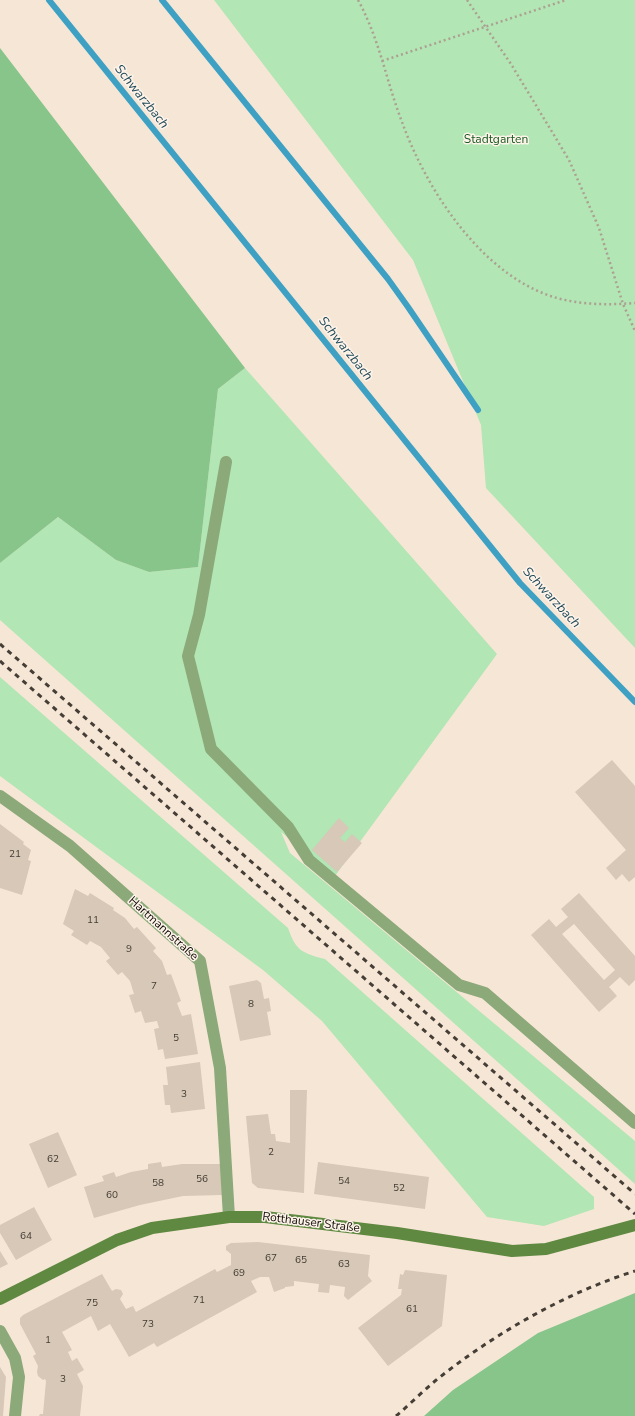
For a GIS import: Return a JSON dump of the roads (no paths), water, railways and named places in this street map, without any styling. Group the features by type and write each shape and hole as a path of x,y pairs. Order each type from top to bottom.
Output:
{"main road":[{"name":"Rotthauser Straße","path":"0,1299 117,1240 152,1228 229,1217 265,1217 512,1251 546,1249 635,1225"}],"street":[{"path":"226,462 199,615 188,656 211,749 288,827 308,860 459,985 485,993 635,1123"},
{"name":"Hartmannstraße","path":"0,796 70,846 200,961 220,1068 229,1217"},
{"path":"0,1331 15,1358 19,1377 15,1416"}],"waterway":[{"name":"Schwarzbach","path":"49,0 520,583 635,702"},
{"path":"162,0 388,279 478,410"}],"railway":[{"path":"0,644 635,1194"},
{"path":"0,661 635,1214"},
{"path":"396,1416 435,1381 457,1364 505,1332 556,1303 609,1280 635,1271"}],"park label":[{"name":"Stadtgarten","path":"496,140"}]}
